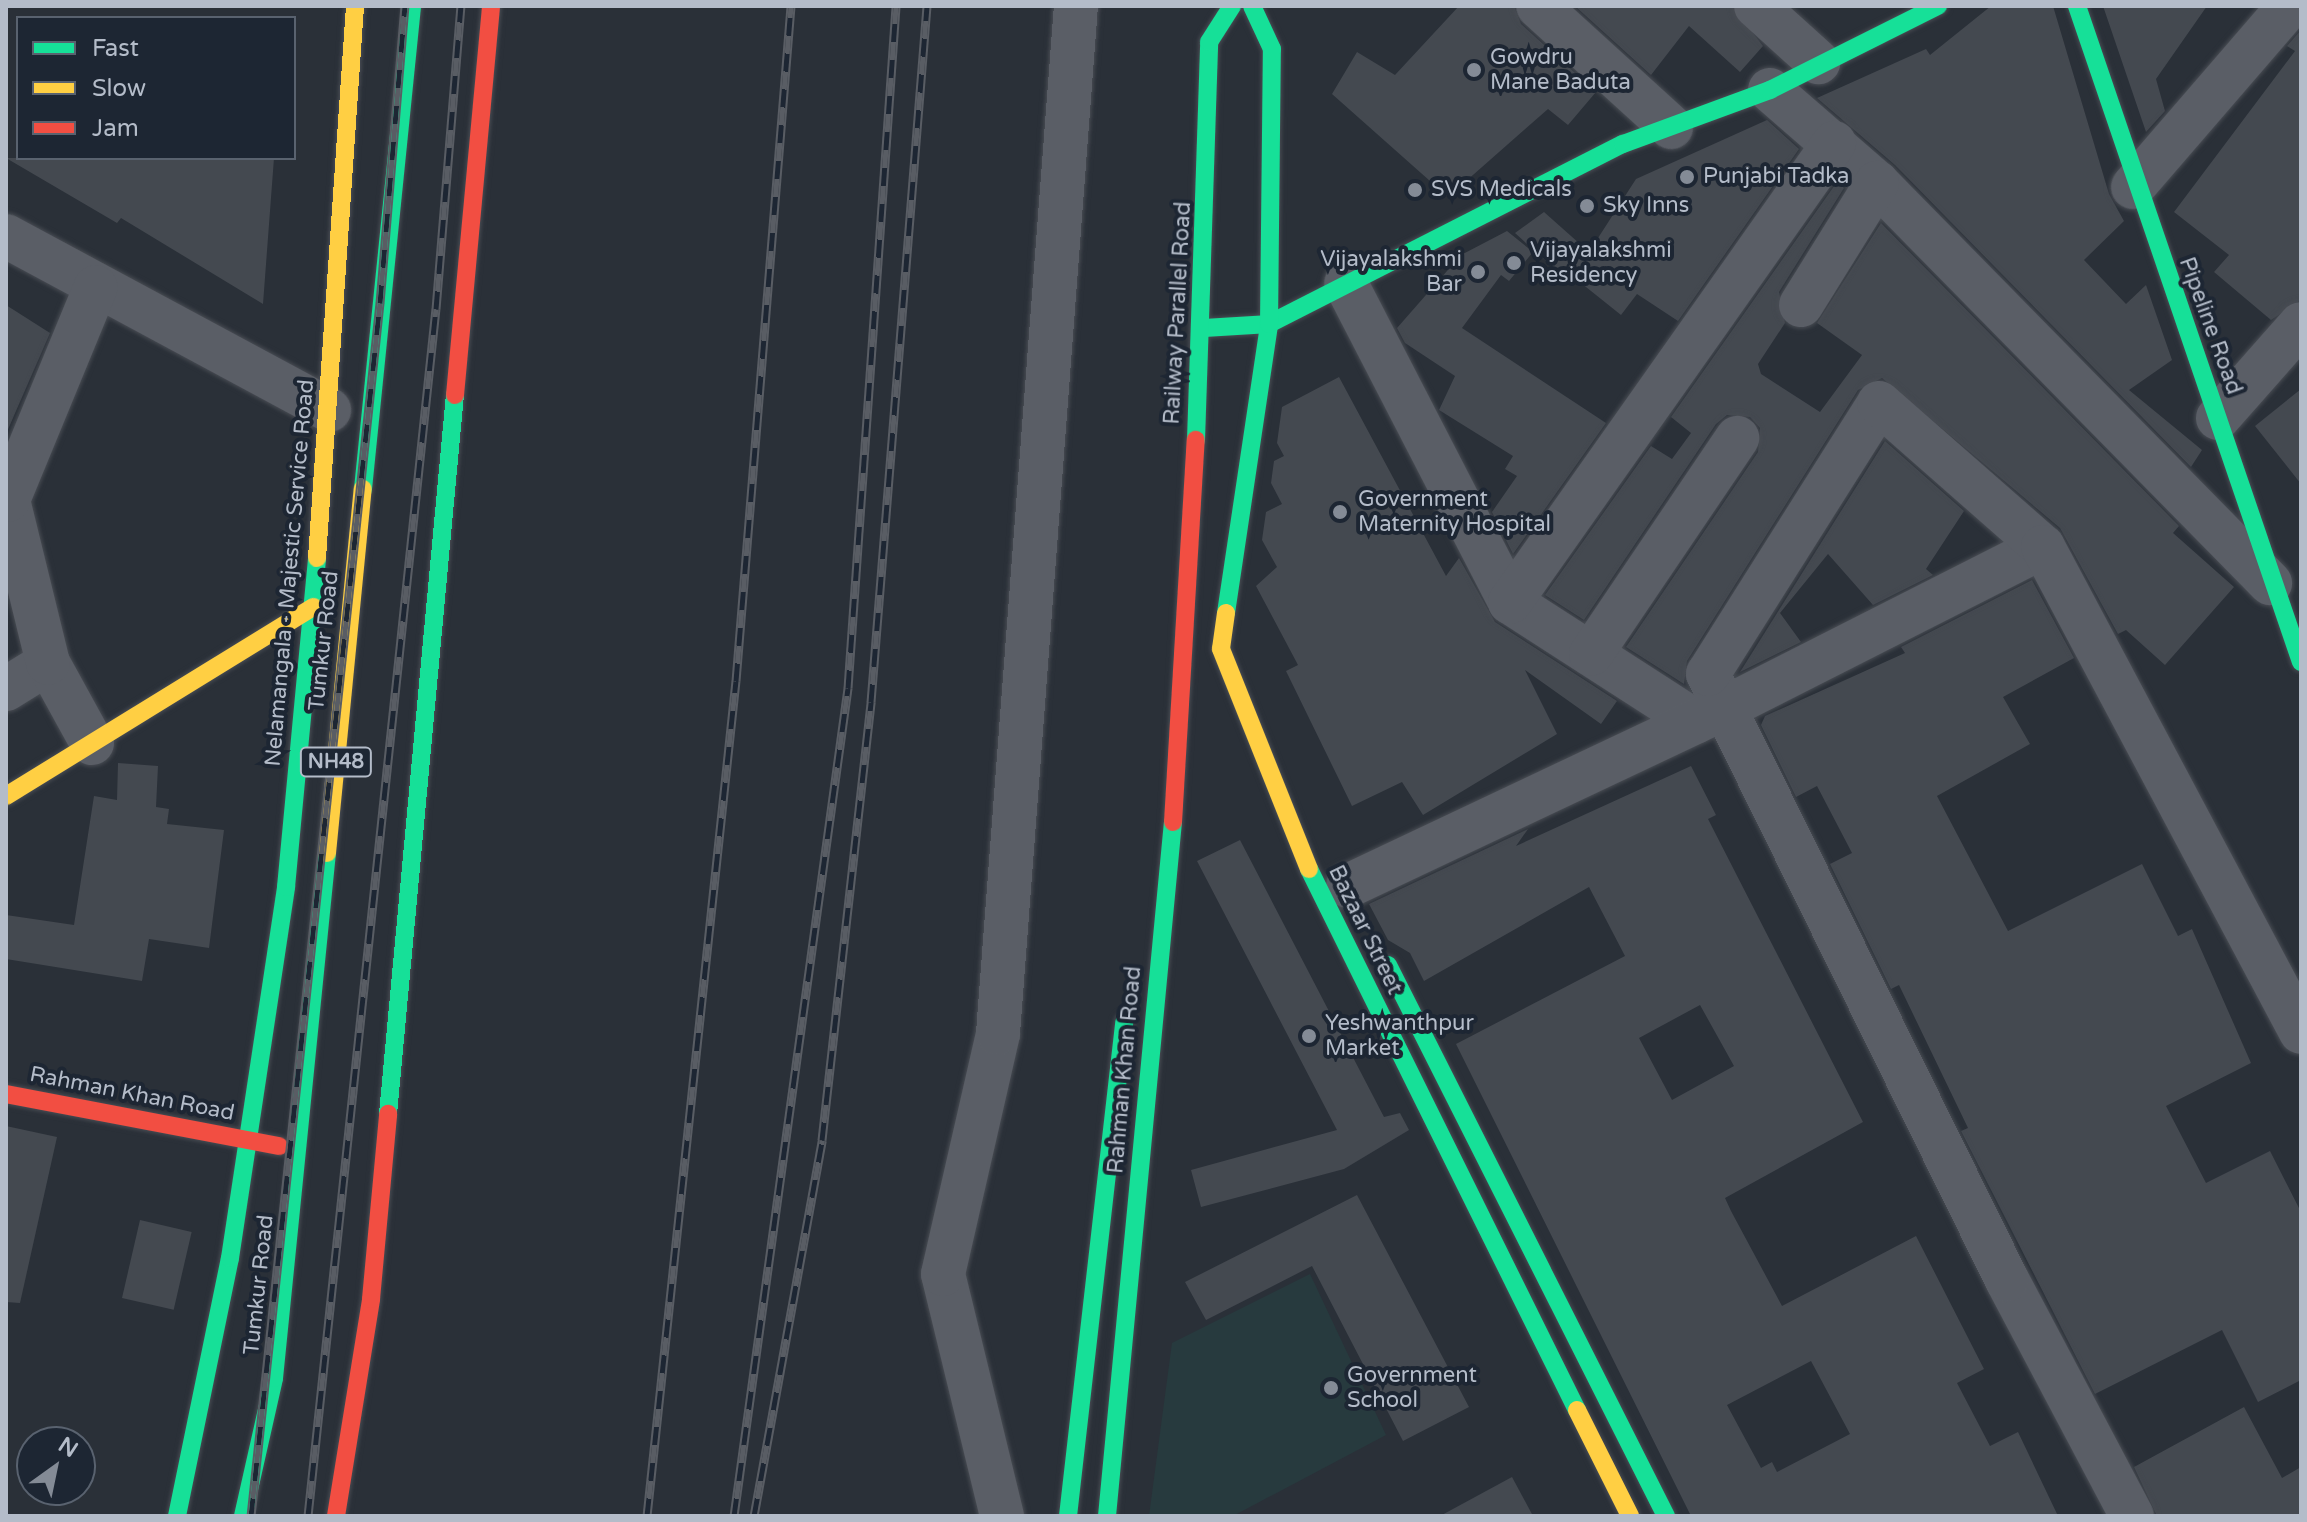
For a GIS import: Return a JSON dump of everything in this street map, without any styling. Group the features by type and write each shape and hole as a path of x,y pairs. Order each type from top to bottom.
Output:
{"main road":[{"name":"Nelamangala - Majestic Service Road","path":"177,1516 249,1141 286,887 329,410 355,6"},
{"name":"Tumkur Road","path":"243,1516 274,1378 412,6"},
{"path":"336,1516 371,1299 491,6"},
{"name":"Railway Parallel Road","path":"1180,628 1205,328 1209,42 1232,6"},
{"name":"Bazaar Street","path":"1252,6 1272,49 1269,324 1221,649 1244,706 1341,895 1630,1516"},
{"path":"1205,328 1269,324 1623,144 1770,90 1818,62 1938,6"},
{"name":"Pipeline Road","path":"2077,6 2133,187 2218,418 2270,583 2301,662"},
{"path":"6,796 313,607"},
{"name":"Rahman Khan Road","path":"1107,1516 1182,723 1180,628"},
{"path":"1154,761 1182,723 1244,706"},
{"name":"Rahman Khan Road","path":"1167,1120 1198,776"},
{"path":"1376,942 1666,1516"},
{"path":"1068,1516 1127,997"},
{"name":"Rahman Khan Road","path":"6,1094 297,1150"}],"street":[{"path":"1002,1516 943,1274 998,1033 1076,6"},
{"path":"1538,6 1671,127"},
{"path":"1756,6 1818,62"},
{"path":"2133,187 2289,6"},
{"path":"1770,90 1877,183 2270,583"},
{"path":"1510,602 1834,143"},
{"path":"1801,305 1877,183"},
{"path":"6,236 329,410"},
{"path":"1346,284 1510,602 1591,654 1711,715"},
{"path":"92,743 48,663 8,500 96,287"},
{"path":"2218,418 2301,324"},
{"path":"2132,1516 1711,715 1708,674 1879,403 2043,547 2301,1032"},
{"path":"1591,654 1737,438"},
{"path":"1341,895 1711,715 2043,547"},
{"path":"6,689 48,663"}],"green space":[{"path":"1310,1274 1386,1435 1233,1516 1149,1516 1172,1343"}],"building":[{"path":"1459,6 1514,6 1521,24 1596,92 1568,125 1548,109 1448,197 1332,94 1357,52 1395,75"},
{"path":"1575,6 1732,6 1763,46 1740,72 1689,26 1651,75"},
{"path":"1991,6 2053,6 2109,194 2124,221 2084,260 2126,304 2146,285 2172,360 2129,390 2202,450 2191,467 1895,165 1817,98 1926,49 1930,55"},
{"path":"2103,6 2207,6 2156,79 2165,111 2146,132"},
{"path":"2301,30 2301,300 2271,320 2214,272 2229,255 2174,212 2295,51 2287,46"},
{"path":"1767,120 1799,149 1678,321 1637,294 1621,315 1576,279 1571,284 1515,233 1544,212 1589,252 1636,179"},
{"path":"6,158 274,160 263,304 121,218 117,223"},
{"path":"1837,182 1844,188 1779,292 1785,323 1758,364 1761,374 1820,412 1862,355 1817,323 1881,223 2179,526 2173,533 2234,587 2165,665 2126,630 2118,634 2060,528 1882,378 1858,390 1687,661 1684,684 1626,647 1758,452 1760,428 1750,417 1727,415 1716,424 1584,620 1545,595 1651,446 1672,459 1691,433 1671,417"},
{"path":"1507,231 1533,252 1509,281 1501,275 1462,328 1606,423 1513,554 1492,512 1517,476 1505,469 1513,456 1439,410 1455,376 1405,343 1397,328 1461,255"},
{"path":"6,305 50,333 6,434"},
{"path":"1339,377 1446,576 1459,558 1495,622 1617,701 1601,724 1525,670 1557,734 1423,815 1402,782 1352,806 1286,671 1298,665 1256,586 1277,567 1262,540 1266,512 1282,504 1271,483 1274,461 1284,456 1277,443 1282,407"},
{"path":"2301,389 2301,484 2255,426"},
{"path":"1885,441 1964,511 1926,569 1933,575 1873,605 1828,554 1780,613 1801,642 1740,672"},
{"path":"2032,580 2074,658 2003,697 2030,744 1937,796 2008,931 2142,864 2178,936 2192,929 2251,1063 2166,1106 2206,1183 2270,1151 2301,1212 2301,1380 2258,1402 2222,1330 2095,1394 1961,1131 1968,1128 1899,985 1891,989 1830,864 1852,853 1817,786 1796,797 1761,725 1765,716 1905,653 1901,647"},
{"path":"118,763 158,766 156,807 169,809 167,824 224,830 209,948 149,939 142,981 6,959 6,915 74,925 94,796 117,800"},
{"path":"1691,766 1716,815 1708,819 1863,1122 1725,1198 1731,1211 1782,1306 1916,1236 1984,1369 1957,1383 1990,1446 2018,1432 2058,1516 1691,1516 1456,1044 1625,956 1589,887 1424,981 1410,953 1388,940 1369,904 1528,829 1516,846","holes":["1700,1005 1734,1066 1672,1100 1639,1038","1811,1361 1850,1434 1777,1472 1772,1462 1761,1468 1727,1405"]},
{"path":"1240,840 1384,1117 1400,1113 1409,1130 1344,1169 1201,1207 1191,1170 1337,1130 1197,861"},
{"path":"6,1126 57,1137 20,1303 6,1302"},
{"path":"1357,1195 1469,1407 1403,1441 1312,1266 1206,1320 1185,1282"},
{"path":"140,1220 192,1232 174,1310 122,1298"},
{"path":"2244,1407 2282,1478 2301,1467 2301,1516 2157,1516 2134,1467"},
{"path":"1512,1477 1533,1516 1440,1516"}],"railway":[{"path":"251,1516 380,303 405,6"},
{"path":"308,1516 436,309 461,6"},
{"path":"647,1516 736,681 791,6"},
{"path":"734,1516 848,688 896,6"},
{"path":"754,1516 822,1140 871,702 927,6"}],"traffic: fast":[{"path":"363,489 412,6"},
{"path":"1196,440 1209,42 1232,6"},
{"path":"1226,613 1269,324 1272,49 1252,6"},
{"path":"1205,328 1269,324 1623,144 1770,90 1938,6"},
{"path":"2077,6 2301,662"},
{"path":"388,1114 455,395"},
{"path":"177,1516 230,1258 286,887 317,558"},
{"path":"1107,1516 1173,822"},
{"path":"243,1516 274,1378 327,853"},
{"path":"1309,869 1577,1410"},
{"path":"1388,965 1666,1516"},
{"path":"1068,1516 1124,1022"}],"traffic: slow":[{"path":"317,558 355,6"},
{"path":"327,853 363,489"},
{"path":"6,796 313,607"},
{"path":"1226,613 1221,649 1309,869"},
{"path":"1577,1410 1630,1516"}],"traffic: jam":[{"path":"455,395 491,6"},
{"path":"1173,822 1196,440"},
{"path":"6,1094 279,1146"},
{"path":"336,1516 371,1299 388,1114"}],"place":[{"name":"Gowdru Mane Baduta","path":"1474,70"},
{"name":"Punjabi Tadka","path":"1687,177"},
{"name":"SVS Medicals","path":"1415,190"},
{"name":"Sky Inns","path":"1587,206"},
{"name":"Vijayalakshmi Residency","path":"1514,263"},
{"name":"Vijayalakshmi Bar","path":"1478,272"},
{"name":"Government Maternity Hospital","path":"1340,512"},
{"name":"Yeshwanthpur Market","path":"1309,1036"},
{"name":"Government School","path":"1331,1388"}]}
